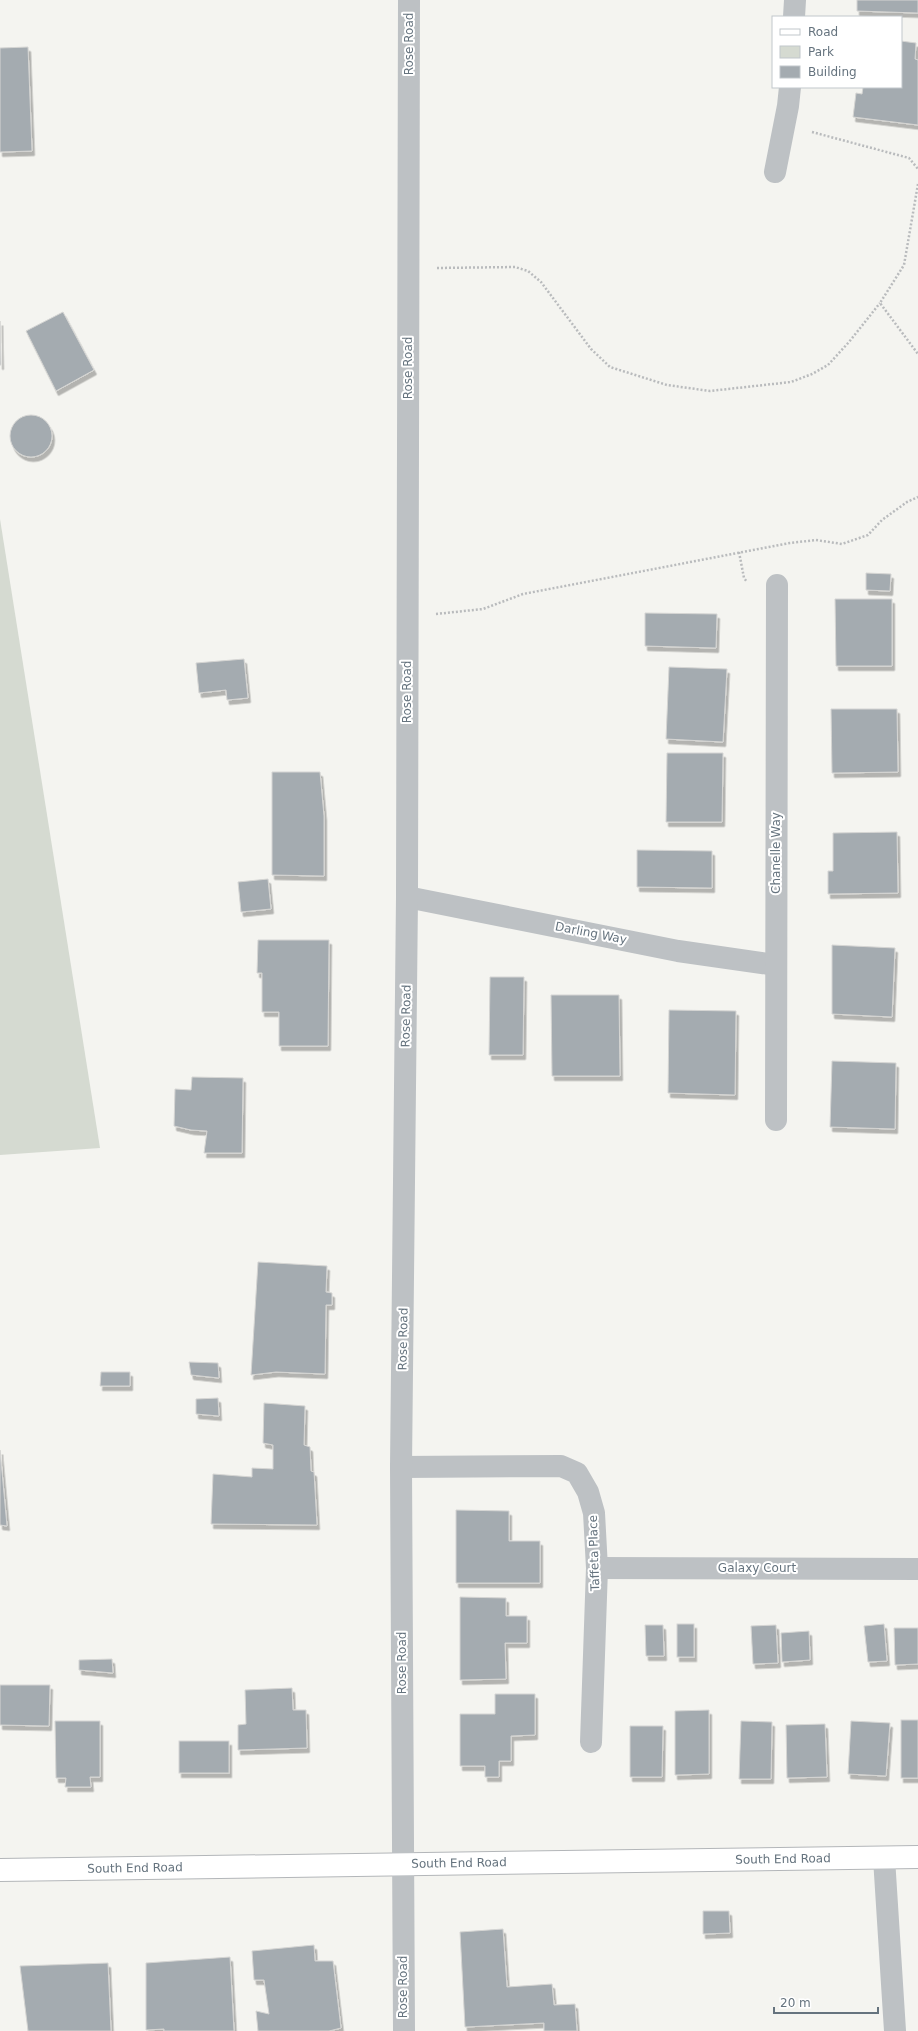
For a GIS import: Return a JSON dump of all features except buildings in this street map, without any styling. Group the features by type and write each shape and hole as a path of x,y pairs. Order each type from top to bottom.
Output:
{"main road":[{"name":"South End Road","path":"0,1870 918,1858"}],"street":[{"name":"Rose Road","path":"404,2031 401,1467 407,897 409,0"},
{"path":"794,16 795,0"},
{"path":"775,172 784,129 790,88"},
{"name":"Chanelle Way","path":"776,1120 777,585"},
{"name":"Darling Way","path":"407,897 678,951 776,965"},
{"name":"Taffeta Place","path":"401,1467 561,1466 577,1473 588,1492 594,1513 597,1568 590,1742"},
{"name":"Galaxy Court","path":"597,1568 918,1569"},
{"path":"884,1858 895,2031"}],"path":[{"path":"784,129 820,132 909,158 918,169"},
{"path":"409,268 515,267 528,271 541,282 591,349 610,367 667,385 710,391 791,382 812,374 828,365 849,342 880,303 904,265 918,184"},
{"path":"880,303 918,354"},
{"path":"408,615 464,613 483,610 523,594 790,542 816,540 842,544 868,535 888,516 907,502 918,498"}],"green space":[{"path":"0,519 100,1148 0,1155"}]}
